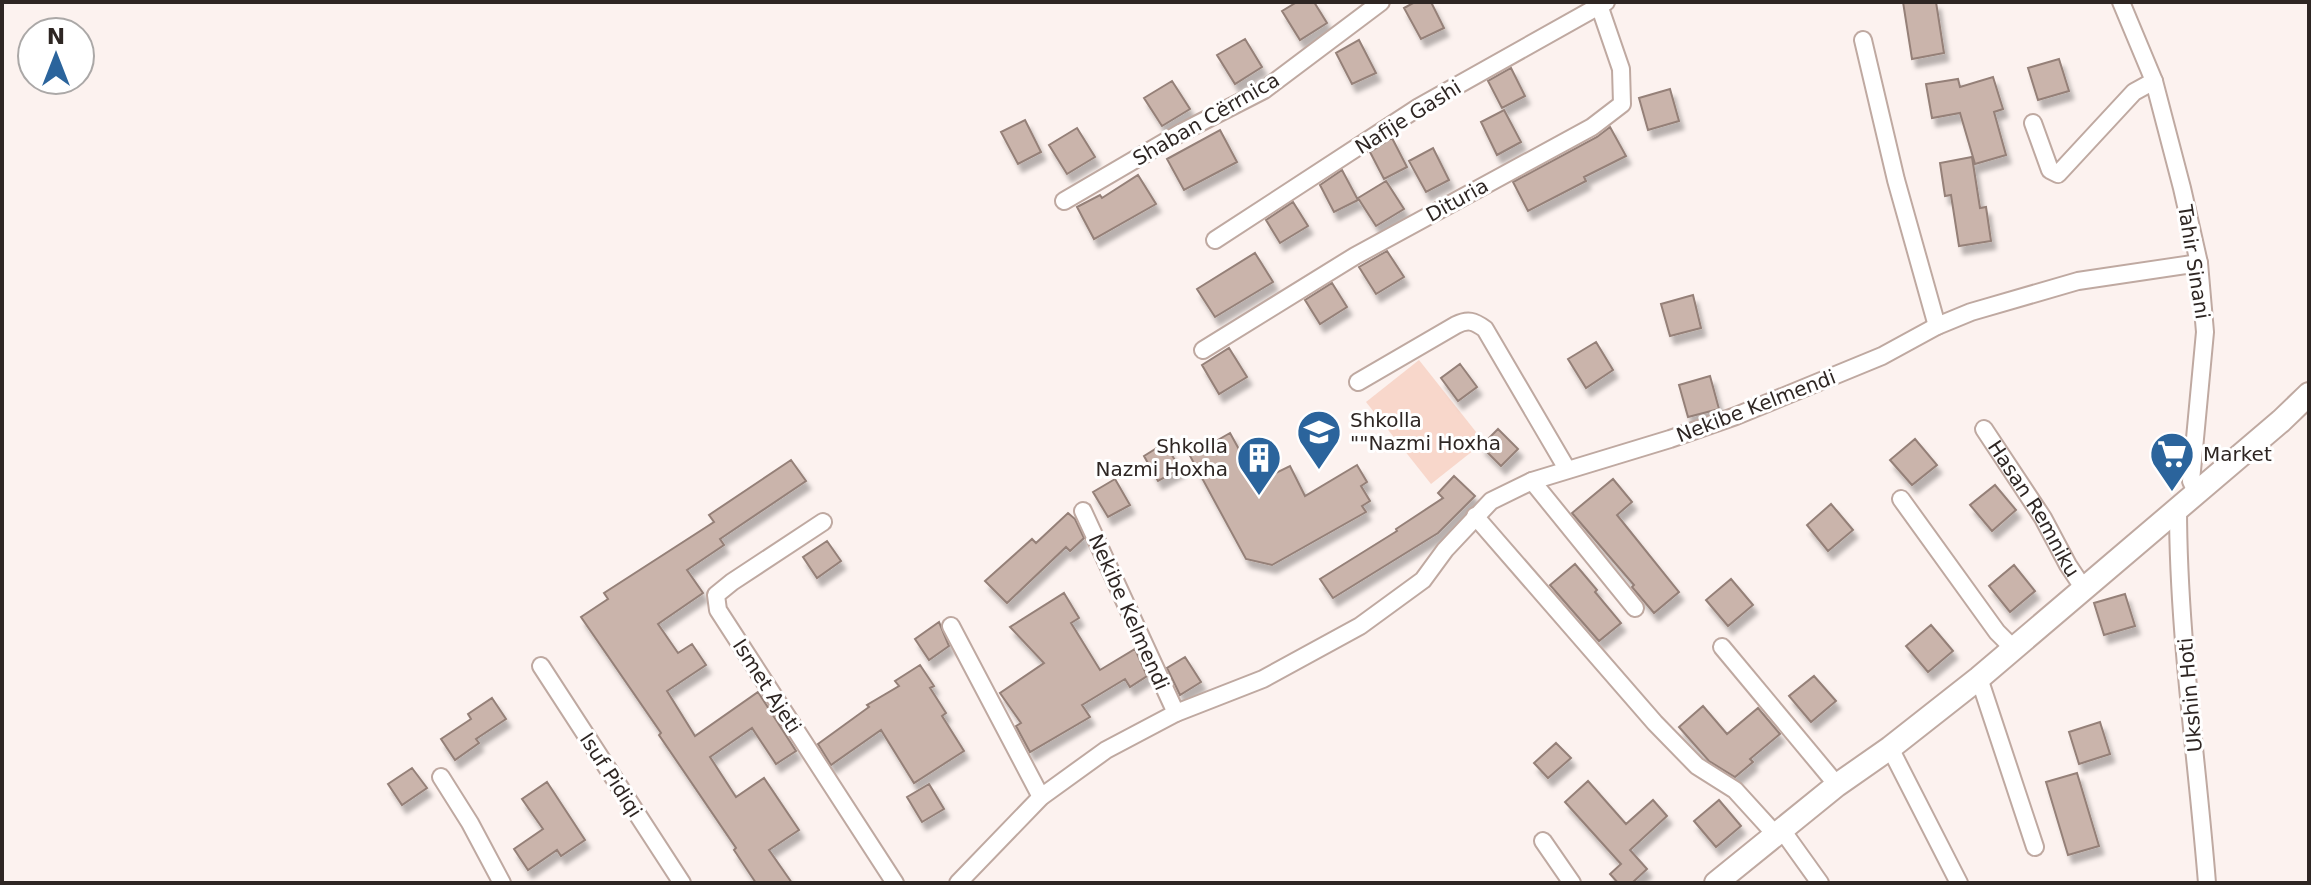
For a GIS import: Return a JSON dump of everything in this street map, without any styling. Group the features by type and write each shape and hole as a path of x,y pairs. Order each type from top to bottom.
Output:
{"street":[{"name":"Shaban Cërrnica","path":"1064,201 1182,132 1264,90 1381,2"},
{"name":"Tahir Sinani","path":"2121,2 2154,81 2199,263 2205,332 2191,481 2196,492"},
{"name":"Nafije Gashi","path":"1215,240 1419,107 1603,4"},
{"name":"Dituria","path":"1203,350 1355,256 1592,127 1622,104 1621,69 1603,4"},
{"path":"1863,40 1896,180 1937,326"},
{"path":"2033,123 2050,170 2058,174 2134,92 2154,81"},
{"name":"Nekibe Kelmendi","path":"958,883 1041,797 1106,750 1176,713 1263,679 1360,626 1423,580 1491,501 1532,481 1736,416 1882,356 1937,326 1971,312 2078,281 2199,263"},
{"path":"1358,382 1456,325 1465,321 1474,322 1485,329 1567,469"},
{"name":"Hasan Remniku","path":"1716,883 1837,785 1979,678 2309,394"},
{"name":"Hasan Remniku","path":"1984,429 2043,518 2084,589"},
{"path":"1532,481 1635,608"},
{"path":"1901,499 1997,632 2014,649"},
{"name":"Ukshin Hoti","path":"2178,507 2188,685 2207,883"},
{"name":"Nekibe Kelmendi","path":"1083,511 1176,713"},
{"path":"1475,516 1655,723 1697,766 1735,790 1779,832 1820,883"},
{"name":"Ismet Ajeti","path":"823,522 716,595 718,610 895,883"},
{"path":"951,626 1041,797"},
{"path":"1722,647 1837,785"},
{"name":"Isuf Pidiqi","path":"541,666 682,883"},
{"path":"1979,678 2035,847"},
{"path":"1890,748 1959,883"},
{"path":"441,777 502,883"},
{"path":"1543,841 1572,883"}],"shaded area":[{"path":"1419,360 1484,442 1431,484 1366,402"}],"building":[{"path":"1297,2 1314,2 1327,23 1300,40 1282,11"},
{"path":"1415,2 1431,2 1444,28 1421,39 1404,8"},
{"path":"1903,2 1936,2 1944,53 1912,59"},
{"path":"1245,39 1262,67 1235,84 1217,55"},
{"path":"1359,40 1376,73 1352,84 1336,53"},
{"path":"2059,59 2069,91 2038,100 2028,68"},
{"path":"1511,68 1525,96 1502,108 1488,81"},
{"path":"1993,77 2003,109 1994,112 2006,155 1975,164 1960,113 1932,118 1926,84 1958,79 1960,87"},
{"path":"1172,81 1190,109 1162,126 1144,98"},
{"path":"1670,89 1679,121 1648,130 1639,98"},
{"path":"1504,110 1521,142 1497,155 1481,122"},
{"path":"1025,120 1041,152 1018,164 1001,132"},
{"path":"1610,127 1626,156 1528,211 1513,182"},
{"path":"1077,128 1095,157 1067,174 1049,145"},
{"path":"1220,130 1237,162 1184,190 1167,159"},
{"path":"1392,138 1407,167 1384,179 1370,152"},
{"path":"1433,148 1449,180 1426,192 1409,161"},
{"path":"1972,157 1980,208 1986,207 1991,241 1959,246 1951,195 1945,196 1940,163"},
{"path":"1342,170 1358,200 1334,212 1320,185"},
{"path":"1138,175 1156,204 1094,239 1077,207 1100,195 1102,198"},
{"path":"1386,181 1404,209 1376,226 1358,198"},
{"path":"1293,202 1308,226 1280,243 1266,220"},
{"path":"1387,251 1404,277 1376,294 1359,267"},
{"path":"1255,253 1273,282 1215,317 1197,289"},
{"path":"1332,283 1347,307 1320,324 1305,300"},
{"path":"1693,295 1701,328 1670,336 1661,304"},
{"path":"1596,342 1613,370 1586,388 1568,359"},
{"path":"1229,348 1247,377 1219,394 1202,365"},
{"path":"1460,364 1477,387 1458,401 1441,378"},
{"path":"1710,376 1719,409 1688,417 1679,385"},
{"path":"1498,429 1518,449 1501,466 1481,446"},
{"name":"Shkolla Nazmi Hoxha","path":"1230,433 1257,482 1290,466 1305,496 1357,465 1367,482 1361,486 1370,501 1362,506 1366,512 1272,565 1246,559 1190,456"},
{"path":"1915,439 1937,465 1912,485 1890,460"},
{"path":"1165,443 1180,469 1158,481 1144,456"},
{"path":"791,460 806,481 720,539 724,545 687,570 703,593 658,624 678,653 692,644 706,665 667,691 695,736 758,692 796,751 776,764 752,728 710,757 736,797 764,778 799,830 769,850 792,883 756,883 734,850 736,848 659,735 661,733 581,617 608,599 604,593 714,522 709,515"},
{"path":"1454,476 1475,496 1438,533 1333,598 1320,579 1443,498 1438,493"},
{"path":"1115,479 1130,505 1108,517 1093,492"},
{"path":"1613,479 1632,502 1617,515 1679,592 1654,613 1572,513"},
{"path":"1995,485 2016,510 1992,531 1970,505"},
{"path":"1831,504 1853,530 1828,551 1807,525"},
{"path":"1068,513 1075,519 1084,538 1070,551 1066,547 1007,603 985,581 1032,539 1036,543"},
{"path":"827,541 841,561 817,578 803,557"},
{"path":"1575,564 1621,623 1599,641 1550,585"},
{"path":"2014,565 2035,591 2010,612 1989,586"},
{"path":"1731,579 1753,605 1728,626 1706,600"},
{"path":"1064,593 1079,618 1071,623 1100,670 1135,649 1147,676 1130,687 1125,679 1082,705 1090,717 1030,752 1016,726 1021,723 1000,693 1044,663 1010,627"},
{"path":"2125,594 2135,626 2104,635 2094,603"},
{"path":"939,622 949,646 929,660 915,639"},
{"path":"1931,625 1953,651 1928,672 1906,646"},
{"path":"1185,657 1201,682 1180,695 1167,668"},
{"path":"920,665 946,713 942,716 964,751 914,783 881,730 831,765 818,744 869,707 867,705 899,686 895,681"},
{"path":"1814,676 1836,701 1811,722 1789,696"},
{"path":"492,698 506,719 476,739 479,743 455,760 441,739 471,719 468,714"},
{"path":"1703,706 1727,734 1758,708 1780,734 1750,759 1753,762 1735,777 1709,761 1679,727"},
{"path":"2100,722 2110,754 2079,764 2069,732"},
{"path":"1556,743 1571,758 1548,778 1534,763"},
{"path":"412,768 427,788 402,805 388,784"},
{"path":"2077,773 2099,846 2068,855 2046,782"},
{"path":"1588,781 1626,824 1653,800 1667,816 1630,850 1647,869 1632,883 1618,883 1610,874 1621,864 1565,802"},
{"path":"547,782 585,840 561,856 557,850 528,870 514,849 543,829 522,799"},
{"path":"929,784 944,809 922,822 907,797"},
{"path":"1719,800 1741,826 1716,847 1694,821"}],"place":[{"name":"Shkolla \"\"Nazmi Hoxha","path":"1319,471"},
{"name":"Market","path":"2172,493"},
{"name":"Shkolla Nazmi Hoxha","path":"1259,497"}]}
